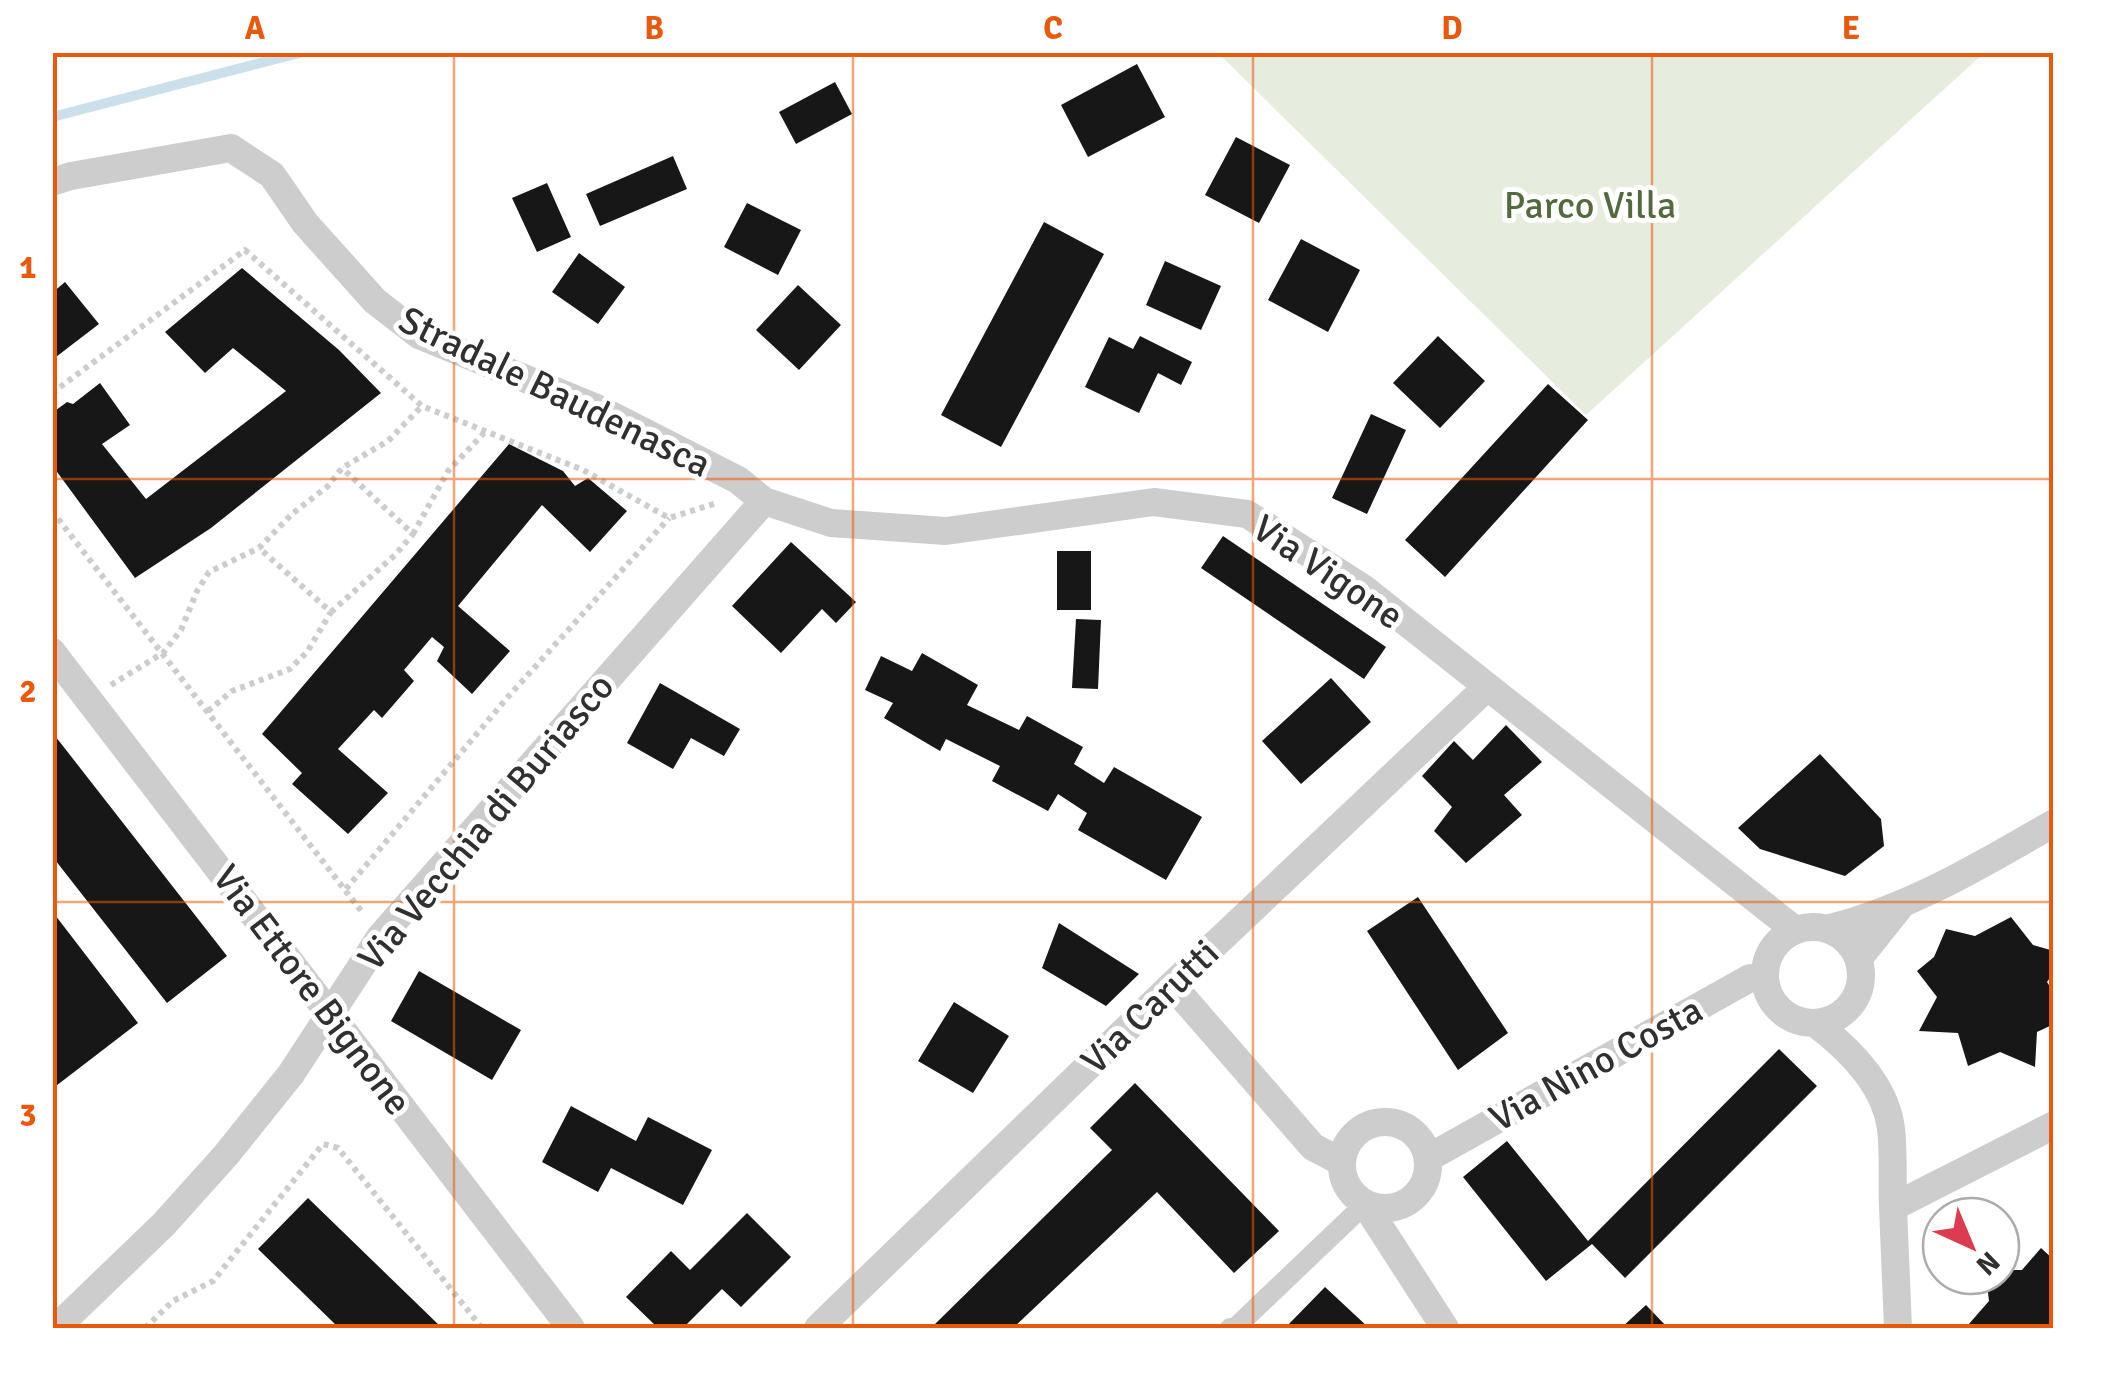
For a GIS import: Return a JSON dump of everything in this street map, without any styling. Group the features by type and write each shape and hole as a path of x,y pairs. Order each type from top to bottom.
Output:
{"street":[{"name":"Stradale Baudenasca","path":"52,182 231,148 272,174 306,223 374,302 419,335 599,409 738,480 764,501"},
{"name":"Via Vigone","path":"764,501 832,523 946,531 1154,502 1247,514 1363,588 1795,930"},
{"name":"Via Vecchia di Buriasco","path":"56,1328 164,1224 226,1155 292,1074 382,936 764,501"},
{"name":"Via Ettore Bignone","path":"52,652 571,1328"},
{"name":"Via Carutti","path":"818,1328 1172,984 1486,688"},
{"path":"1830,928 1852,944 1860,958 1860,989 1853,1003 1828,1019 1800,1022 1775,1006 1765,978 1766,962 1782,937 1810,926 1830,928 1859,921 1982,864 2054,823"},
{"path":"1860,958 1903,902"},
{"name":"Via Nino Costa","path":"1428,1158 1750,978 1765,978"},
{"path":"1172,984 1313,1147 1342,1162"},
{"path":"1828,1019 1874,1086 1890,1124 1898,1328"},
{"path":"1366,1204 1392,1208 1405,1204 1424,1185 1428,1158 1416,1134 1390,1122 1363,1128 1352,1136 1342,1162 1347,1187 1366,1204 1446,1328"},
{"path":"1893,1207 2054,1125"},
{"path":"1230,1328 1236,1327 1366,1204"}],"path":[{"path":"52,393 245,250 422,406 583,470 669,518"},
{"path":"88,699 163,653 181,630 208,572 260,548 292,514 328,486 342,468 388,440 422,406"},
{"path":"208,712 232,691 290,668 307,652 332,612 413,534 448,471 484,433"},
{"path":"342,468 413,534"},
{"path":"346,889 508,698 669,518 715,506 738,480"},
{"path":"52,511 382,936"},
{"path":"260,548 332,612"},
{"path":"144,1328 173,1301 213,1281 323,1144 338,1148 482,1328"}],"green space":[{"name":"Parco Villa","path":"1218,53 1984,53 1586,415"}],"building":[{"path":"1137,64 1165,117 1088,157 1061,105"},
{"path":"835,82 852,114 796,144 779,112"},
{"path":"1236,137 1290,165 1259,223 1205,195"},
{"path":"673,156 687,189 600,226 586,194"},
{"path":"547,183 571,237 537,252 512,198"},
{"path":"747,203 801,230 778,275 724,247"},
{"path":"1044,222 1104,254 1001,447 941,415"},
{"path":"1301,239 1360,270 1328,332 1268,300"},
{"path":"579,253 625,287 598,324 552,292"},
{"path":"1165,261 1221,286 1201,330 1146,305"},
{"path":"242,268 339,350 381,393 211,528 135,578 52,465 52,413 67,402 73,404 100,383 130,425 102,444 146,499 286,391 233,348 205,373 165,332"},
{"path":"65,282 99,324 52,360 52,293"},
{"path":"798,285 841,325 799,370 756,330"},
{"path":"1140,336 1192,362 1181,385 1158,373 1139,413 1085,387 1109,337 1133,349"},
{"path":"1438,336 1485,381 1440,428 1393,383"},
{"path":"1548,384 1588,420 1445,577 1405,540"},
{"path":"1371,414 1406,430 1367,514 1332,498"},
{"path":"509,444 563,471 575,486 588,478 627,511 590,552 542,505 458,606 510,651 472,694 437,661 444,647 432,637 404,670 414,681 382,718 374,710 338,749 388,793 348,834 292,784 302,773 262,734"},
{"path":"1223,536 1386,647 1364,679 1201,568"},
{"path":"791,542 856,602 836,623 822,609 781,653 732,606"},
{"path":"1057,551 1091,551 1091,610 1057,610"},
{"path":"1076,619 1101,620 1098,689 1072,688"},
{"path":"922,653 978,685 967,705 1019,730 1027,716 1083,747 1074,764 1104,783 1114,767 1202,817 1166,880 1078,830 1087,813 1058,794 1048,811 992,781 1000,766 946,739 940,751 884,718 893,703 865,690 881,656 912,671"},
{"path":"1331,678 1371,722 1301,784 1262,741"},
{"path":"660,683 740,729 724,756 691,738 673,769 627,743"},
{"path":"1506,725 1542,762 1504,795 1522,815 1466,863 1434,831 1452,807 1422,776 1454,741 1473,760"},
{"path":"52,732 227,956 167,1003 52,856"},
{"path":"1820,754 1881,819 1884,846 1845,876 1760,849 1738,828"},
{"path":"1418,897 1508,1033 1458,1070 1367,931"},
{"path":"52,911 138,1023 52,1089"},
{"path":"2011,917 2033,945 2054,951 2054,972 2047,982 2054,993 2054,1024 2037,1032 2035,1067 2000,1052 1968,1066 1958,1033 1919,1031 1937,997 1917,971 1934,957 1946,929 1975,936"},
{"path":"1059,923 1139,974 1106,1006 1042,968"},
{"path":"419,971 521,1030 492,1080 391,1021"},
{"path":"954,1002 1009,1036 973,1093 918,1061"},
{"path":"1779,1049 1817,1086 1625,1278 1592,1244 1546,1281 1463,1177 1507,1141 1588,1241"},
{"path":"1135,1083 1279,1231 1234,1273 1157,1192 1013,1328 931,1328 1112,1150 1090,1128"},
{"path":"571,1106 636,1141 648,1117 712,1150 683,1205 611,1168 598,1192 542,1162"},
{"path":"308,1198 442,1328 339,1328 258,1249"},
{"path":"747,1213 791,1257 741,1307 722,1289 683,1328 658,1328 626,1297 671,1251 690,1270"},
{"path":"2041,1248 2054,1260 2054,1328 1968,1325 1989,1301 1988,1296 2021,1296 2022,1270"},
{"path":"1325,1287 1369,1328 1285,1328"},
{"path":"1646,1305 1668,1328 1621,1328"}],"waterway":[{"path":"52,117 303,52"}]}
